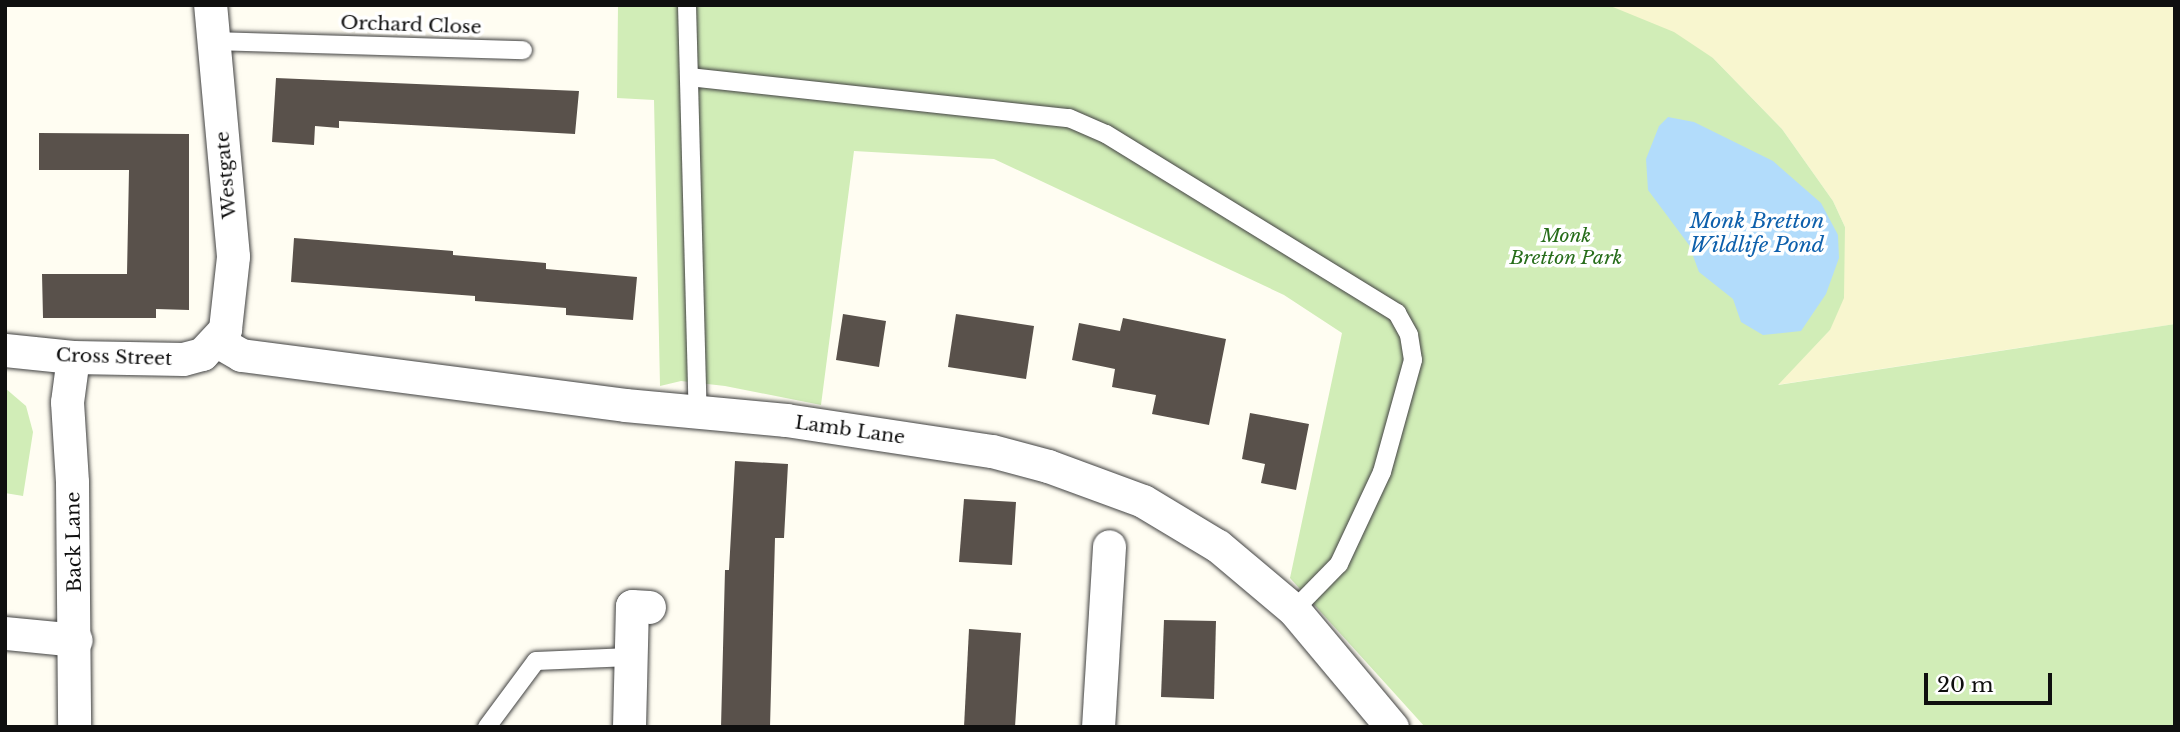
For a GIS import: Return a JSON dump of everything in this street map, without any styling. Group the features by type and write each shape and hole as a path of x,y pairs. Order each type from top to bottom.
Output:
{"street":[{"name":"Westgate","path":"210,5 233,256 229,319 217,341"},
{"name":"Cross Street","path":"5,350 73,357 183,359 202,354 217,341"},
{"name":"Lamb Lane","path":"217,341 241,355 992,451 1048,466 1143,501 1218,545 1294,610 1392,727"},
{"name":"Back Lane","path":"73,357 67,402 76,640 74,727"},
{"path":"1098,727 1109,547"},
{"path":"629,727 632,606 649,607"},
{"path":"5,633 76,640"}],"lane":[{"path":"687,5 698,412"},
{"name":"Orchard Close","path":"214,41 523,51"},
{"path":"689,77 1069,118 1106,134 1397,313 1409,335 1413,360 1382,472 1339,564 1294,610"},
{"path":"487,727 536,662 630,657"}],"shaded area":[{"path":"1608,5 2175,5 2175,324 1777,385 1830,330 1845,227 1833,201 1782,129 1713,58"}],"green space":[{"name":"Monk Bretton Park","path":"618,5 1608,5 1674,32 1713,58 1782,129 1833,201 1845,227 1844,298 1830,330 1778,385 2175,324 2175,727 1425,727 1290,578 1342,333 1284,295 994,159 854,151 821,405 725,386 681,381 660,386 654,100 617,98"},
{"path":"5,388 26,406 33,432 23,496 5,493"}],"water":[{"name":"Monk Bretton Wildlife Pond","path":"1668,117 1694,122 1773,161 1821,203 1838,235 1839,258 1826,294 1801,331 1763,335 1741,322 1733,299 1699,272 1689,245 1648,190 1646,159 1659,126"}],"building":[{"path":"276,78 579,91 575,134 339,121 339,128 315,126 314,145 272,142"},
{"path":"39,133 189,134 189,310 156,309 156,318 43,318 42,274 127,274 129,170 39,170"},
{"path":"294,238 453,251 453,255 546,263 546,269 637,277 633,320 566,315 566,308 475,301 475,296 291,282"},
{"path":"843,314 886,321 879,367 836,360"},
{"path":"956,314 1034,326 1026,379 948,367"},
{"path":"1123,318 1226,339 1209,425 1152,414 1156,395 1112,387 1115,369 1072,360 1079,323 1120,331"},
{"path":"1250,413 1309,424 1296,490 1261,483 1265,464 1242,459"},
{"path":"735,461 788,464 784,538 775,538 770,727 721,727 725,570 729,570"},
{"path":"964,499 1016,502 1012,565 959,562"},
{"path":"1164,620 1216,621 1214,699 1161,697"},
{"path":"969,629 1021,633 1015,727 964,727"}]}
